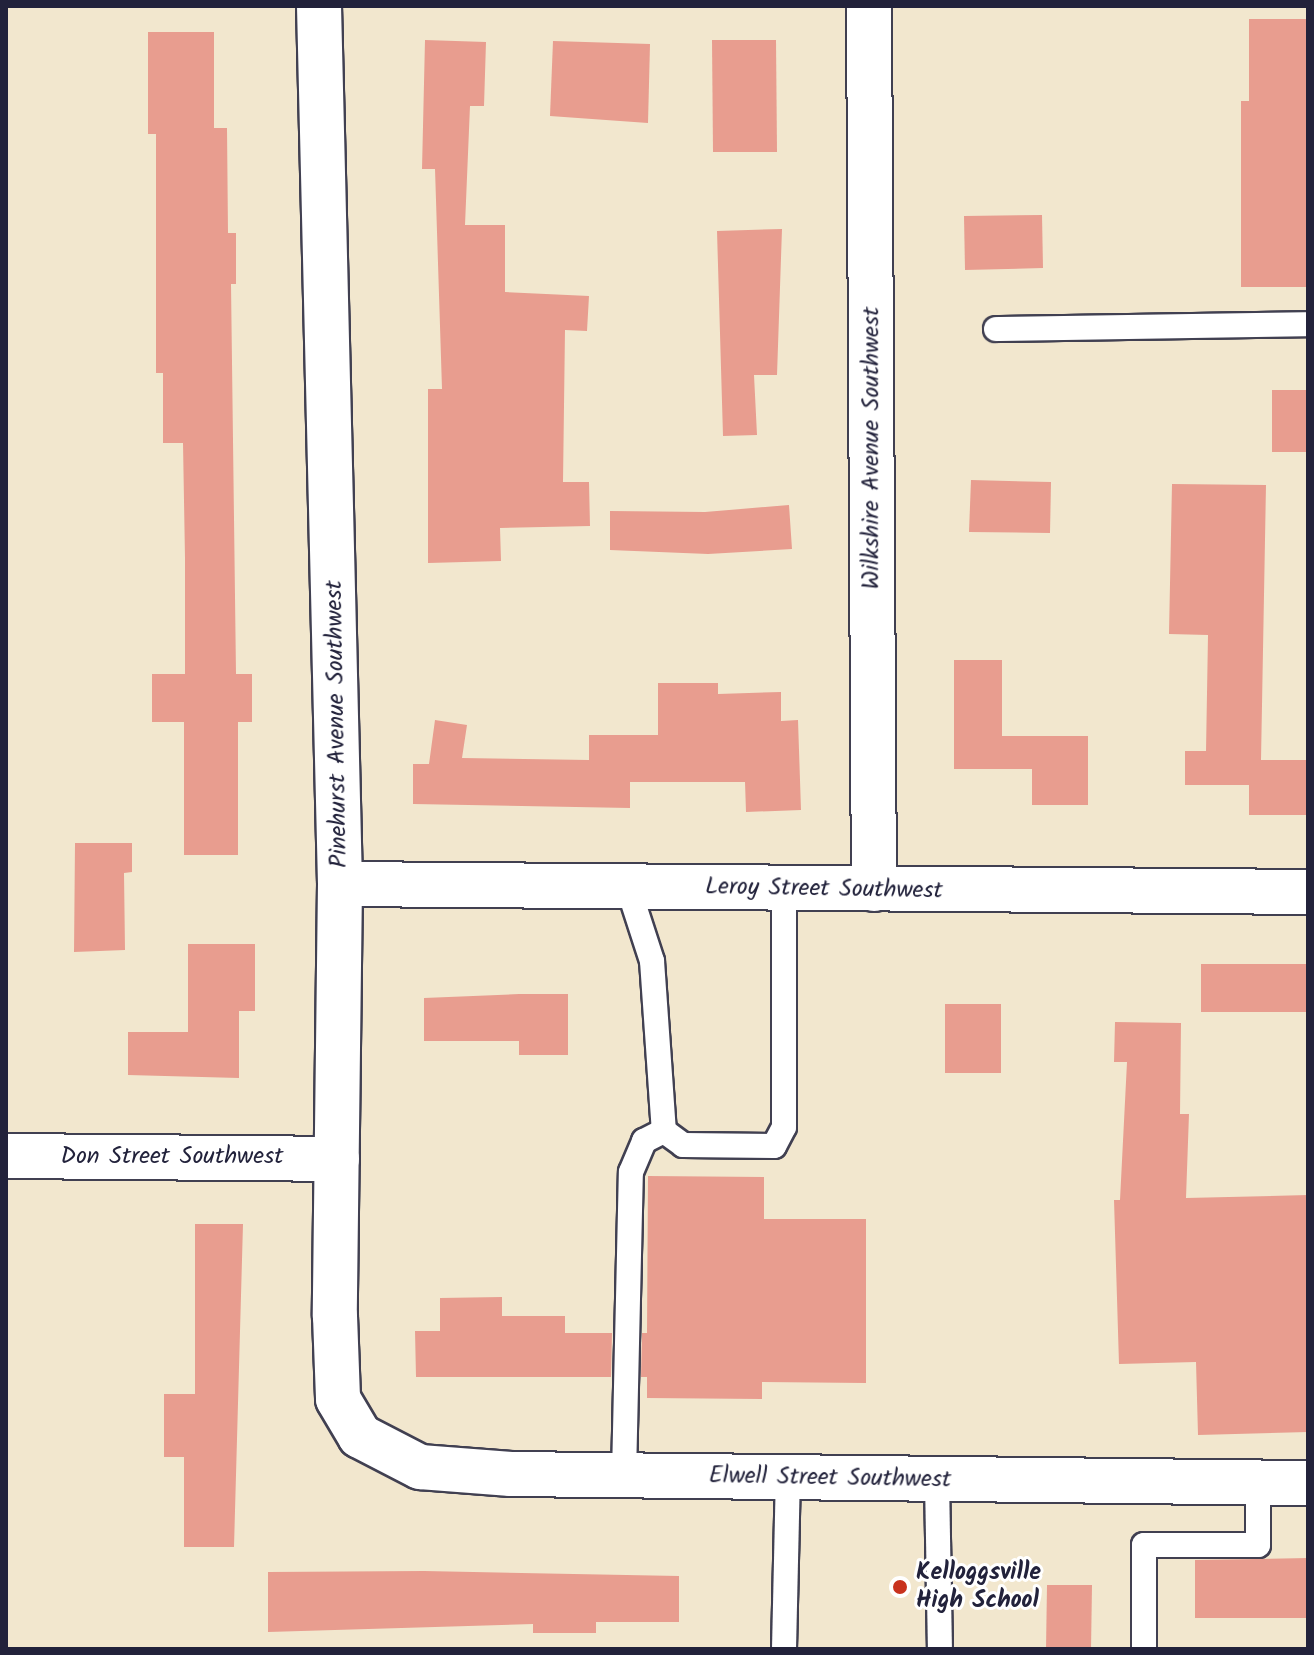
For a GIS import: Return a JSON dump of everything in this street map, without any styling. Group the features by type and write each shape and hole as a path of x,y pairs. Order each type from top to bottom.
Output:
{"street":[{"name":"Pinehurst Avenue Southwest","path":"319,6 340,884 338,1399 360,1436"},
{"name":"Wilkshire Avenue Southwest","path":"869,6 874,889"},
{"name":"Leroy Street Southwest","path":"340,884 1308,892"},
{"name":"Don Street Southwest","path":"6,1156 337,1159"},
{"name":"Elwell Street Southwest","path":"360,1436 420,1467 624,1475 1308,1483"}],"lane":[{"path":"996,329 1308,324"},
{"path":"628,887 652,961 664,1131 683,1145 774,1146 784,1131 784,888"},
{"path":"624,1475 631,1172 644,1141 664,1131"},
{"path":"784,1649 788,1477"},
{"path":"937,1480 940,1649"},
{"path":"1144,1649 1144,1545 1258,1545 1258,1484"}],"building":[{"path":"1249,19 1308,19 1308,287 1241,287 1241,101 1249,101"},
{"path":"148,32 214,32 214,128 227,128 228,233 236,233 236,284 231,284 236,674 252,674 252,722 238,722 238,855 184,855 184,722 152,722 152,674 185,674 185,558 183,443 163,443 163,373 156,373 156,134 148,134"},
{"path":"425,40 486,42 484,106 470,106 465,225 505,225 505,292 589,296 587,331 565,330 563,482 589,482 590,526 500,528 501,561 428,563 428,389 442,389 435,169 422,169"},
{"path":"712,40 776,40 777,152 713,152"},
{"path":"553,41 650,44 648,123 550,116"},
{"path":"1042,215 1043,268 965,270 964,216"},
{"path":"782,229 777,375 754,375 757,435 723,436 717,231"},
{"path":"1272,390 1308,390 1308,452 1272,452"},
{"path":"971,480 1051,482 1050,533 969,532"},
{"path":"1172,484 1266,485 1261,760 1308,760 1308,815 1249,815 1249,785 1185,785 1185,751 1206,751 1208,635 1169,634"},
{"path":"789,505 792,549 708,554 610,550 610,511 705,512"},
{"path":"954,660 1002,660 1002,736 1088,736 1088,805 1032,805 1032,769 954,769"},
{"path":"658,683 718,683 718,694 781,692 781,721 798,720 801,810 746,812 745,782 630,782 630,808 413,804 413,764 429,764 435,720 467,725 462,758 589,760 589,735 658,735"},
{"path":"75,843 132,843 132,872 124,873 125,950 74,952"},
{"path":"188,944 255,944 255,1011 239,1011 239,1078 128,1075 128,1032 188,1032"},
{"path":"1201,964 1308,964 1308,1012 1201,1012"},
{"path":"568,994 568,1055 519,1055 519,1041 424,1041 424,998"},
{"path":"945,1004 1001,1004 1001,1073 945,1073"},
{"path":"1115,1022 1181,1023 1180,1114 1189,1114 1186,1198 1308,1195 1308,1432 1198,1435 1196,1362 1119,1364 1114,1200 1120,1200 1127,1062 1114,1062"},
{"path":"648,1176 764,1177 764,1219 866,1219 866,1383 762,1382 762,1399 647,1398 647,1377 641,1377 642,1333 647,1333"},
{"path":"195,1224 243,1224 234,1547 184,1547 184,1457 164,1457 164,1394 195,1394"},
{"path":"502,1297 502,1316 565,1316 565,1333 612,1333 611,1377 416,1377 415,1331 440,1331 440,1298"},
{"path":"1308,1558 1308,1618 1195,1618 1195,1560"},
{"path":"424,1571 679,1576 679,1622 596,1622 596,1633 533,1633 533,1624 268,1632 268,1572"},
{"path":"1047,1585 1092,1585 1091,1649 1046,1649"}],"place":[{"name":"Kelloggsville High School","path":"900,1587"}]}
